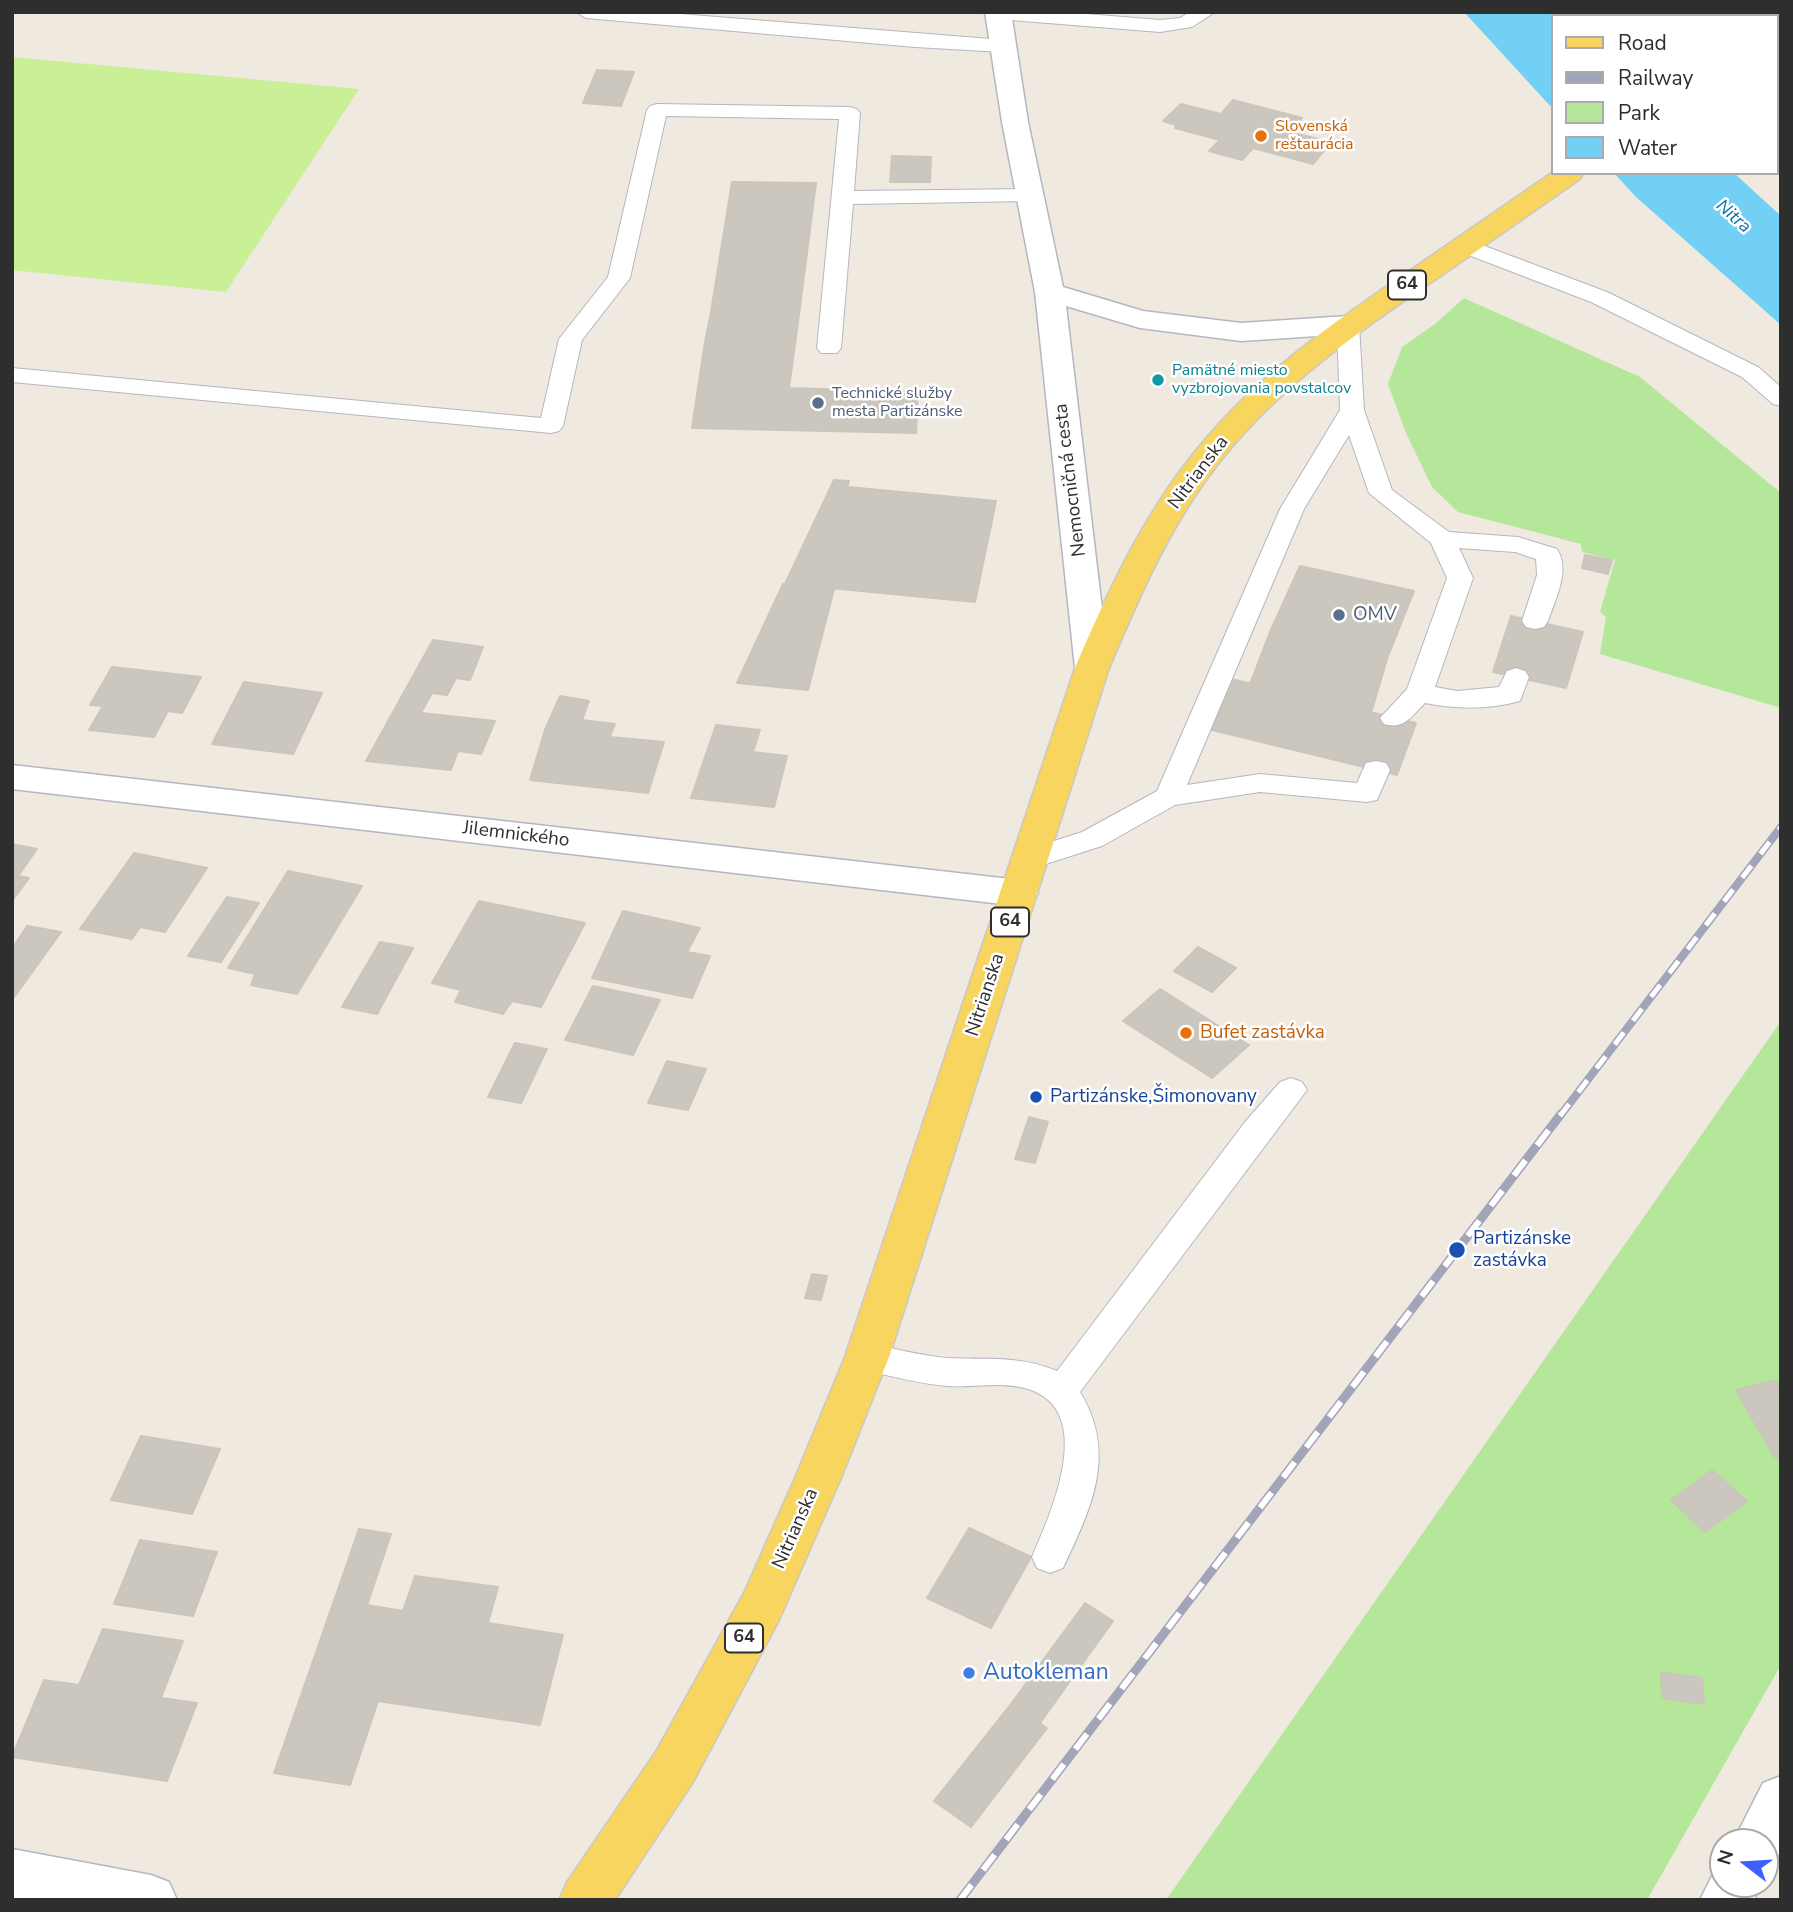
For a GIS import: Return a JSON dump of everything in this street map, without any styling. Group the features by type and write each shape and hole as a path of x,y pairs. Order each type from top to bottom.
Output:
{"main road":[{"name":"Nitrianska","path":"585,1900 675,1766 762,1605 818,1478 867,1357 1093,668 1121,599 1145,552 1172,506 1244,414 1348,325 1567,175"}],"street":[{"name":"Nemocničná cesta","path":"998,13 1049,292 1093,668"},
{"path":"1049,292 1140,319 1241,332 1348,325"},
{"name":"Jilemnického","path":"12,777 1024,876"},
{"path":"1766,1828 1781,1800"},
{"path":"12,1874 152,1900"}],"lane":[{"path":"586,12 915,41 1003,46"},
{"path":"998,13 1160,26 1185,23 1205,12"},
{"path":"12,375 551,425 571,339 619,278 657,110 850,113 829,348"},
{"path":"842,198 1030,195"},
{"path":"1466,246 1599,297 1750,372 1781,399"},
{"path":"1348,325 1352,410 1381,494 1442,539 1460,578 1419,692 1394,718"},
{"path":"1168,797 1292,509 1352,410"},
{"path":"1442,539 1518,545 1548,555 1550,575 1535,621"},
{"path":"1419,692 1457,700 1510,695 1516,677"},
{"path":"1024,876 1168,797 1260,783 1367,793 1376,770"},
{"path":"1062,1390 1256,1131 1291,1090"},
{"path":"867,1357 946,1372 1007,1371 1034,1377 1062,1390 1077,1416 1085,1446 1075,1497 1050,1557"}],"green space":[{"path":"12,57 359,89 226,292 12,270"},
{"path":"1464,298 1640,377 1781,493 1781,708 1600,654 1606,617 1600,612 1615,560 1582,552 1581,544 1458,512 1432,487 1406,433 1388,384 1402,347 1435,324"},
{"path":"1781,1021 1781,1665 1647,1900 1166,1900"}],"water":[{"path":"1464,12 1562,14 1552,14 1552,108"},
{"name":"Nitra","path":"1616,175 1736,175 1781,216 1781,325 1636,197"}],"building":[{"path":"597,70 634,72 621,106 583,103"},
{"path":"1233,100 1302,118 1289,132 1331,142 1313,164 1253,148 1242,160 1209,151 1220,140 1175,128 1176,125 1163,121 1181,104 1221,114"},
{"path":"892,156 931,157 930,182 890,182"},
{"path":"732,182 816,183 799,314 711,312"},
{"path":"711,312 799,314 795,344 705,342"},
{"path":"705,342 795,344 789,388 918,392 916,433 692,428"},
{"path":"834,480 849,481 820,587 785,584"},
{"path":"848,487 996,501 975,602 820,587"},
{"path":"1585,555 1612,560 1608,574 1582,568"},
{"path":"1300,566 1414,591 1387,659 1270,632"},
{"path":"783,584 834,589 808,690 737,683"},
{"path":"1511,616 1583,632 1566,688 1493,672"},
{"path":"1270,632 1387,659 1371,713 1250,684"},
{"path":"433,640 483,647 470,680 456,678 447,695 432,693 421,713 495,721 481,754 458,751 451,770 366,761"},
{"path":"112,667 201,677 182,713 168,711 154,737 89,730 103,706 90,705"},
{"path":"1231,679 1416,723 1397,775 1208,729"},
{"path":"244,682 322,693 293,754 212,744"},
{"path":"560,696 589,701 582,720 615,724 610,737 664,742 648,793 530,780 545,730"},
{"path":"716,725 760,730 753,752 787,756 774,807 691,798"},
{"path":"12,844 37,849 18,876 29,878 12,901"},
{"path":"134,853 207,868 165,932 140,927 132,939 80,929"},
{"path":"288,871 362,886 297,994 251,985 255,974 228,968"},
{"path":"227,897 259,903 221,962 188,956"},
{"path":"479,901 532,912 479,1008 455,1002 461,990 432,983"},
{"path":"623,911 700,928 687,952 710,956 692,998 592,978"},
{"path":"532,912 585,923 541,1007 512,1001 503,1014 479,1008"},
{"path":"27,926 61,932 15,996 12,996 12,949"},
{"path":"380,942 413,948 377,1014 342,1007"},
{"path":"1198,947 1236,968 1212,992 1174,971"},
{"path":"593,986 660,1000 633,1055 565,1040"},
{"name":"Bufet zastávka","path":"1160,989 1249,1045 1212,1078 1123,1021"},
{"path":"515,1043 547,1049 521,1103 488,1097"},
{"path":"667,1061 706,1069 688,1110 648,1103"},
{"path":"1029,1117 1048,1122 1035,1163 1015,1159"},
{"path":"812,1274 827,1276 821,1300 805,1298"},
{"path":"1775,1380 1781,1389 1781,1457 1775,1458 1736,1390"},
{"path":"141,1436 220,1449 192,1514 111,1500"},
{"path":"1712,1470 1747,1501 1705,1532 1671,1500"},
{"path":"969,1528 1031,1557 991,1628 927,1598"},
{"path":"359,1529 391,1534 367,1605 403,1611 415,1576 498,1587 488,1623 563,1635 540,1725 378,1701 350,1785 274,1773"},
{"path":"140,1540 178,1546 153,1610 114,1604"},
{"path":"178,1546 217,1552 193,1616 153,1610"},
{"path":"1085,1603 1113,1621 1040,1723 1011,1704"},
{"path":"103,1629 143,1635 89,1769 12,1757 44,1680 79,1685"},
{"path":"143,1635 183,1641 161,1698 197,1703 167,1781 89,1769"},
{"path":"1661,1672 1702,1678 1704,1704 1662,1698"},
{"path":"1011,1704 1047,1728 971,1827 934,1801"}],"railway":[{"path":"1560,1116 1781,827"},
{"path":"960,1900 1561,1114"}],"place":[{"name":"Slovenská reštaurácia","path":"1261,136"},
{"name":"Pamätné miesto vyzbrojovania povstalcov","path":"1158,380"},
{"name":"Technické služby mesta Partizánske","path":"818,403"},
{"name":"OMV","path":"1339,615"},
{"name":"Bufet zastávka","path":"1186,1033"},
{"name":"Partizánske,Šimonovany","path":"1036,1097"},
{"name":"Partizánske zastávka","path":"1457,1250"},
{"name":"Autokleman","path":"969,1673"}]}
